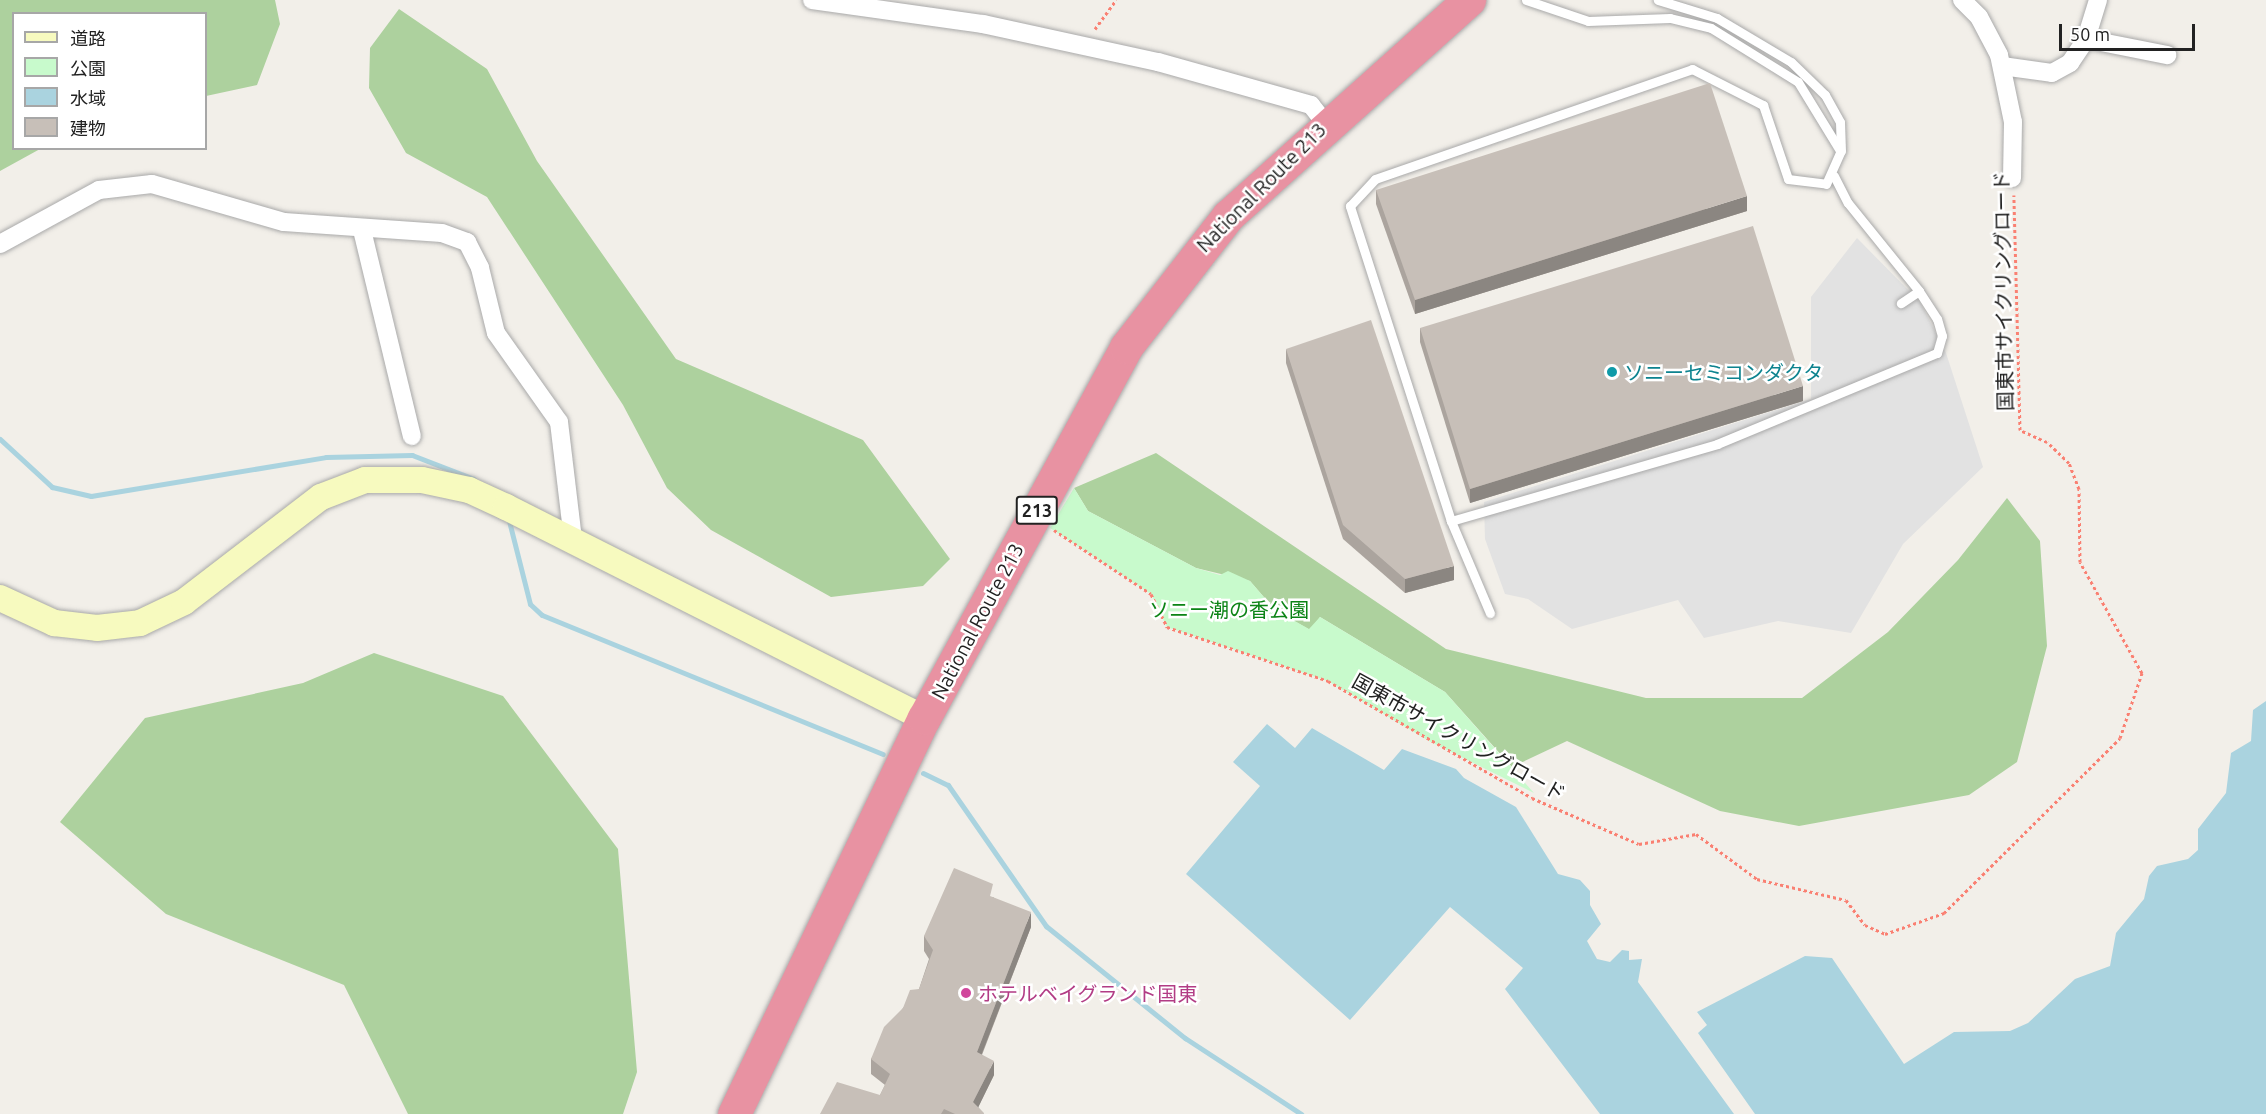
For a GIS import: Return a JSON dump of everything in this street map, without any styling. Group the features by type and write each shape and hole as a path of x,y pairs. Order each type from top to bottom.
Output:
{"highway":[{"name":"National Route 213","path":"734,1114 924,717 1126,347 1228,216 1325,123 1469,0"}],"street":[{"path":"812,0 983,24 1084,46 1311,105 1325,123"},
{"path":"1962,0 1979,17 2002,66 2013,122 2013,184"},
{"path":"2002,66 2052,73 2077,56 2086,39 2098,0"},
{"path":"2086,39 2167,54"},
{"path":"0,244 112,185 173,188 284,222 456,236 475,253 496,333 559,422 573,540"},
{"path":"362,230 412,436"},
{"path":"0,598 54,622 97,628 140,623 184,602 321,497 365,480 422,480 469,490 924,717"}],"lane":[{"path":"1526,0 1588,21 1670,18 1711,28 1798,82 1841,151"},
{"path":"1451,521 1718,444 1937,353 1939,328 1919,291 1848,203 1834,176 1841,151 1840,122 1825,95 1791,62 1717,18 1658,0"},
{"path":"1490,613 1451,521 1350,206 1375,179 1692,69 1763,105 1788,179 1815,186 1834,176"},
{"path":"1901,303 1919,291"}],"path":[{"path":"1084,46 1116,0"},
{"name":"国東市サイクリングロード","path":"1050,528 1150,594 1167,627 1328,681 1532,798 1639,844 1696,834 1757,879 1846,900 1865,925 1886,934 1944,913 2120,738 2142,673 2080,562 2079,489 2069,463 2047,442 2020,430 2013,184"}],"green space":[{"path":"0,0 275,0 280,24 257,85 207,96 207,12 12,12 12,150 38,150 0,171"},
{"path":"399,9 487,69 537,161 676,359 863,440 950,559 923,586 831,597 711,530 667,488 623,405 487,197 406,153 369,88 370,48"},
{"path":"1156,453 1446,649 1646,698 1802,698 1888,632 1958,560 2007,498 2040,541 2047,646 2017,762 1969,795 1799,826 1720,811 1567,741 1512,767 1445,692 1320,617 1310,630 1275,610 1250,581 1196,568 1088,511 1074,488"},
{"name":"ソニー潮の香公園","path":"1074,488 1088,511 1196,568 1220,575 1228,571 1250,581 1275,610 1309,629 1320,617 1445,692 1534,793 1431,742 1328,681 1167,627 1151,594 1050,528"},
{"path":"374,653 503,696 618,849 637,1072 623,1114 408,1114 344,985 166,914 60,822 145,718 303,683"}],"shaded area":[{"path":"1857,238 1920,302 1946,353 1983,467 1903,544 1851,633 1778,621 1704,638 1678,600 1572,629 1528,599 1505,594 1485,539 1484,502 1811,399 1811,297"}],"water":[{"path":"2266,701 2266,1114 1755,1114 1698,1033 1707,1025 1697,1012 1805,956 1832,958 1904,1064 1954,1032 2010,1031 2028,1023 2075,979 2110,966 2116,933 2144,899 2149,876 2157,866 2188,859 2198,850 2198,829 2226,793 2231,753 2251,741 2253,710"},
{"path":"1267,724 1295,748 1312,728 1384,770 1402,749 1456,769 1464,778 1516,807 1558,874 1580,880 1590,891 1590,905 1601,924 1587,941 1597,959 1610,962 1622,950 1629,951 1629,960 1642,959 1638,982 1734,1114 1600,1114 1505,989 1523,968 1450,907 1350,1020 1186,874 1260,786 1233,762"}],"building":[{"path":"1710,83 1747,196 1415,300 1376,190"},
{"name":"ソニーセミコンダクタ","path":"1753,226 1803,386 1470,489 1420,328"},
{"path":"1371,320 1454,566 1405,579 1343,525 1286,349"},
{"name":"ホテルベイグランド国東","path":"954,868 993,884 990,896 1031,912 977,1052 994,1061 973,1102 984,1113 955,1114 944,1109 941,1114 820,1114 837,1082 880,1095 890,1074 871,1059 884,1027 903,1008 910,990 919,989 933,950 924,936"}],"waterway":[{"path":"0,439 52,487 91,496 326,457 412,455 474,479"},
{"path":"508,517 530,604 542,615 883,754"},
{"path":"923,773 948,785 1046,926 1185,1038 1301,1114"}],"place":[{"name":"ソニーセミコンダクタ","path":"1612,372"},
{"name":"ホテルベイグランド国東","path":"966,993"}]}
